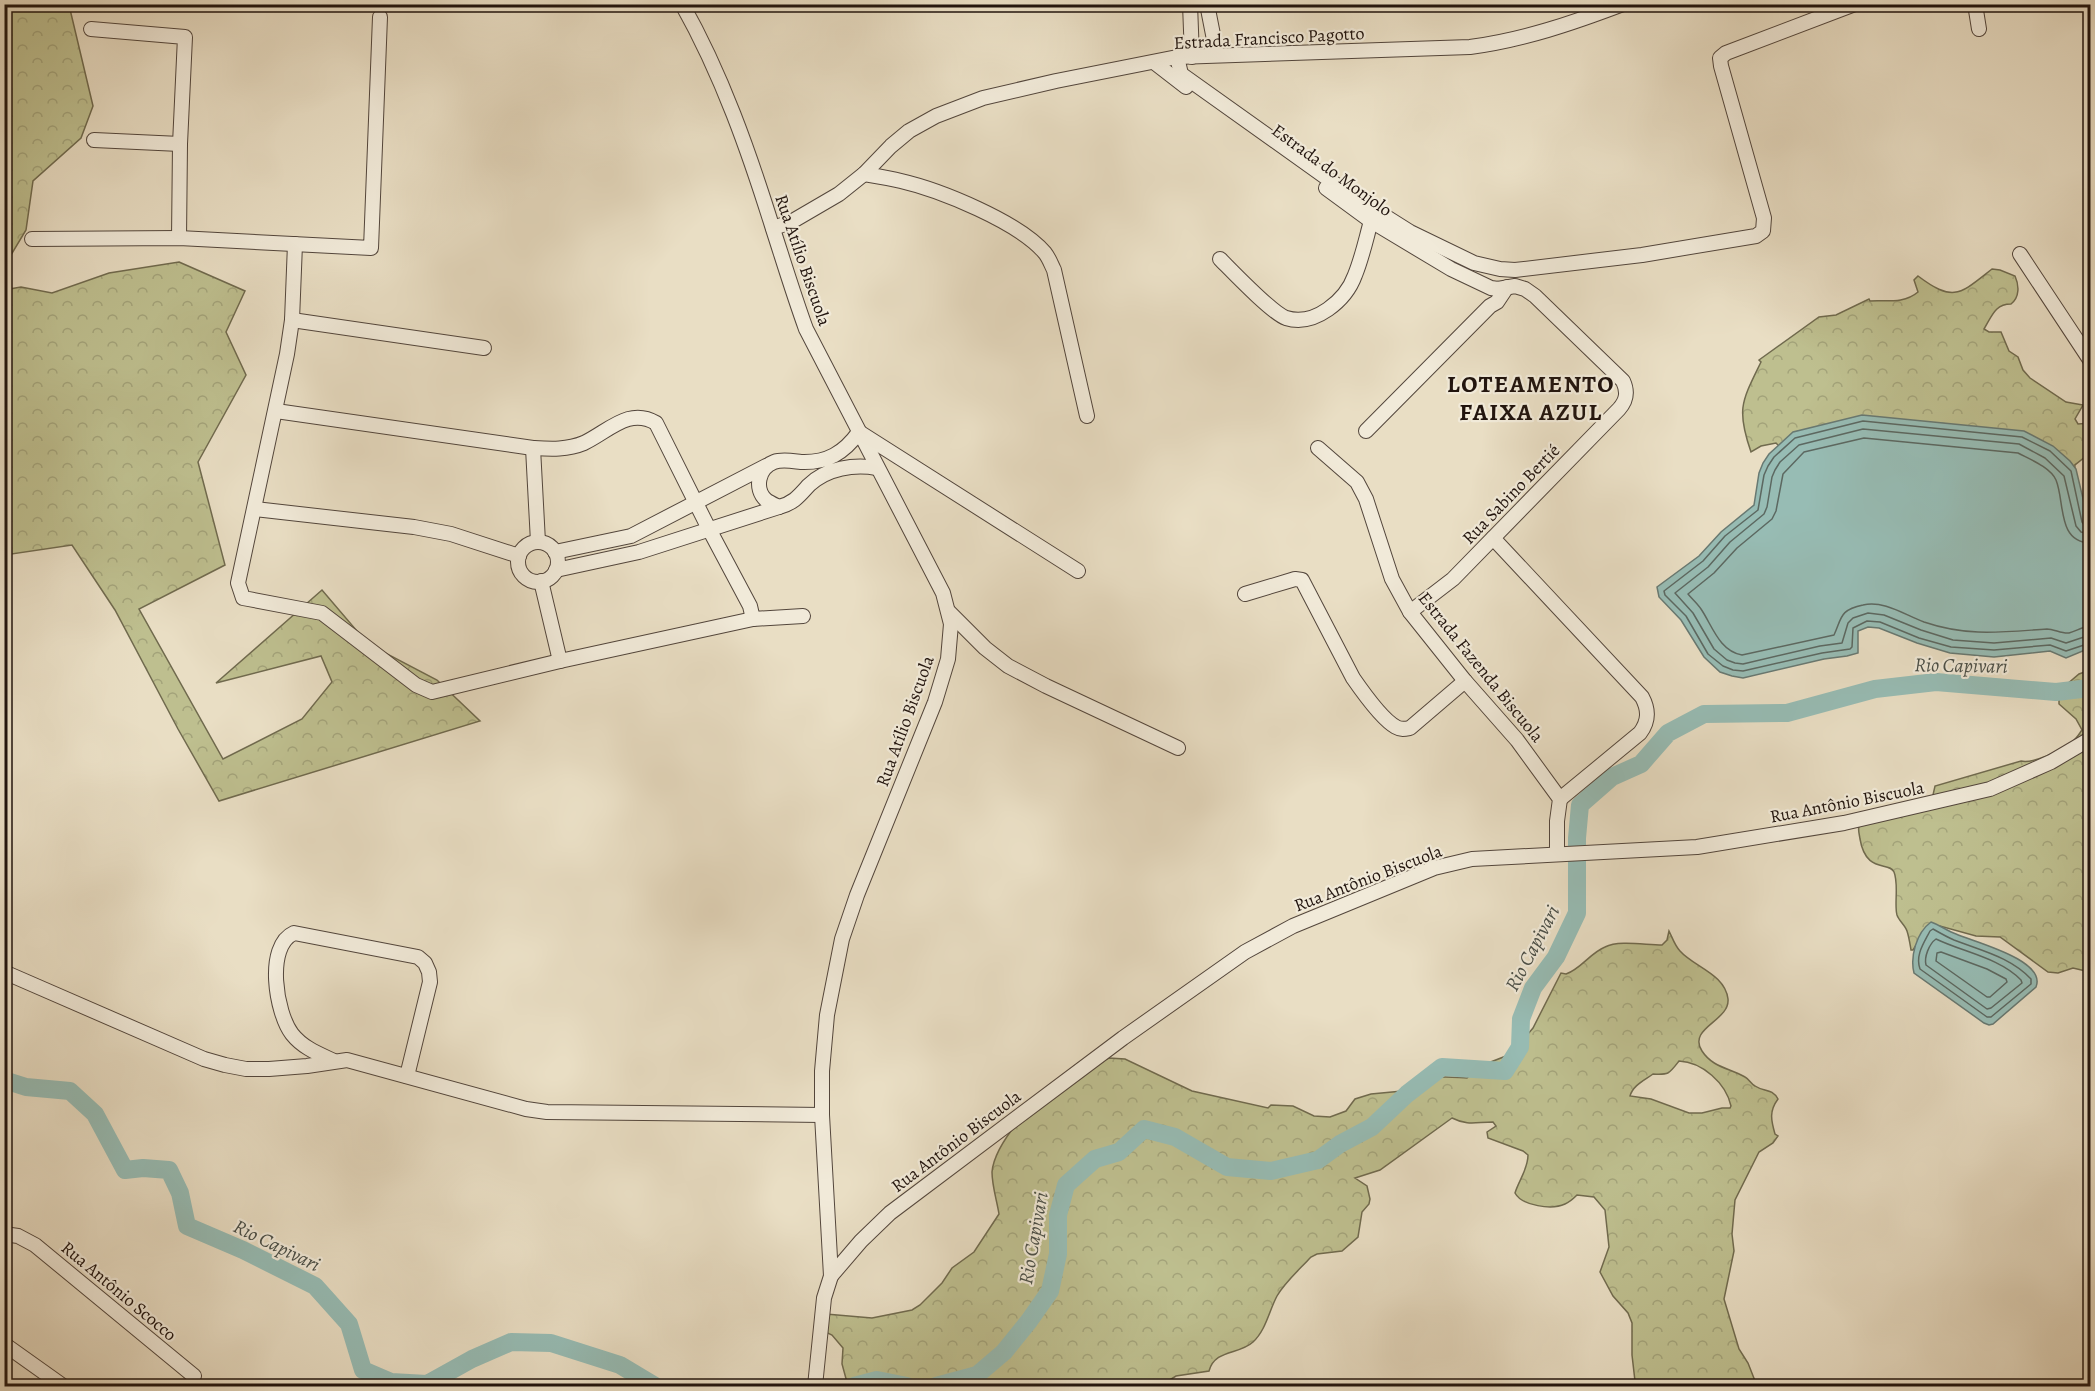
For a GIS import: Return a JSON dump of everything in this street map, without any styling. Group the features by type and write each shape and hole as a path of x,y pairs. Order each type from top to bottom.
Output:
{"street":[{"name":"Rua Atílio Biscuola","path":"682,4 710,57 727,99 806,329 943,593 949,612 951,636 948,659 934,702 857,895 842,939 829,1005 824,1043 822,1115 831,1276 824,1298 815,1383"},
{"path":"1190,4 1192,57"},
{"path":"1207,4 1218,56"},
{"name":"Estrada Francisco Pagotto","path":"773,228 791,222 839,194 864,174 909,131 983,98 1177,57 1470,47 1526,37 1623,4"},
{"path":"1177,57 1181,74 1345,191 1410,232 1474,263 1515,270 1642,255 1756,236 1763,231 1764,218 1720,58 1726,53 1855,4"},
{"path":"1975,4 1979,29"},
{"path":"32,239 179,238 371,248 380,17"},
{"path":"91,29 185,37 180,144 179,238"},
{"name":"Estrada do Monjolo","path":"1155,63 1371,221 1424,254 1499,288 1515,286 1525,289 1623,381 1627,393"},
{"path":"94,140 180,144"},
{"path":"864,174 902,181 936,192 1004,221 1028,237 1046,254 1054,270 1087,416"},
{"path":"1220,259 1285,318 1309,319 1323,314 1348,289 1355,276 1371,221"},
{"path":"295,244 292,320 276,411 238,583 243,598 322,613 416,685 432,692 560,661 753,619 803,616"},
{"path":"2020,254 2091,360"},
{"path":"1366,431 1490,306 1497,302 1499,288"},
{"path":"292,320 484,348"},
{"name":"Rua Sabino Bertié","path":"1410,612 1453,579 1624,405 1627,393"},
{"path":"276,411 559,450 583,443 631,417 646,417 656,423 750,606 753,619"},
{"path":"555,552 631,536 770,463 780,460 820,462 839,454 859,432 1078,571"},
{"path":"533,448 538,542"},
{"name":"Estrada Fazenda Biscuola","path":"1318,448 1358,482 1392,579 1410,612 1517,740 1560,799"},
{"path":"770,463 761,472 759,483 761,493 767,501 778,507"},
{"path":"556,570 639,552 790,504 824,474 856,466 878,468"},
{"path":"255,509 423,529 451,534 519,556"},
{"path":"1493,538 1642,697 1646,704 1647,719 1640,733 1560,799 1557,821 1562,853"},
{"path":"538,542 548,545 555,552 556,570 550,578 534,582 523,575 518,563 519,556 526,546 538,542"},
{"path":"1245,594 1294,579 1302,580 1353,678 1363,693 1394,727 1403,730 1410,728 1466,681"},
{"path":"541,581 560,661"},
{"path":"949,612 985,648 1008,666 1178,748"},
{"name":"Rua Antônio Biscuola","path":"831,1276 861,1241 890,1213 1123,1038 1245,952 1293,926 1434,868 1472,859 1696,847 1806,831 1921,807 1990,789 2051,762 2091,739"},
{"path":"334,1061 299,1042 290,1032 283,1014 274,973 280,948 287,936 294,933 410,955 418,957 425,963 430,982 407,1076"},
{"path":"4,972 204,1059 246,1069 307,1066 347,1060 526,1109 547,1112 822,1115"},
{"name":"Rua Antônio Scocco","path":"11,1235 35,1245 194,1376"},
{"path":"4,1344 63,1386"}],"green space":[{"path":"5,4 69,5 93,106 81,138 33,181 26,230 8,260 5,261"},
{"path":"179,262 245,291 226,332 246,375 198,462 225,565 139,609 223,759 302,719 332,682 321,656 216,683 322,590 368,644 437,680 480,721 219,801 115,610 72,545 5,555 4,290 21,287 52,293 109,273"},
{"path":"1992,269 2015,276 2018,291 2014,301 1998,308 1984,329 1989,332 2001,332 2009,351 2018,357 2023,370 2030,378 2066,402 2083,405 2075,419 2078,424 2090,423 2090,453 2075,465 2073,488 1785,452 1776,443 1761,446 1751,452 1746,437 1743,406 1749,386 1761,362 1759,360 1819,317 1836,315 1869,299 1870,301 1895,301 1913,296 1918,292 1914,280 1918,276 1940,290 1957,292"},
{"path":"2090,670 2090,972 2073,968 2058,973 2048,972 2000,937 1976,936 1940,926 1920,939 1911,950 1907,931 1897,915 1894,872 1872,862 1867,857 1859,834 1861,821 1931,804 1935,786 2021,761 2040,758 2068,745 2082,730 2076,719 2059,704 2059,691 2079,674"},
{"path":"1669,931 1680,951 1715,977 1726,990 1727,1007 1700,1036 1699,1043 1706,1057 1745,1077 1758,1088 1773,1093 1778,1099 1772,1116 1775,1134 1778,1136 1773,1143 1759,1152 1735,1200 1732,1234 1734,1251 1724,1299 1739,1349 1748,1363 1757,1386 1641,1386 1635,1381 1632,1323 1628,1313 1613,1296 1600,1272 1609,1247 1605,1210 1594,1197 1577,1195 1567,1203 1553,1207 1538,1206 1524,1201 1515,1193 1525,1170 1528,1155 1488,1138 1487,1132 1496,1126 1493,1122 1468,1123 1452,1118 1380,1170 1355,1178 1367,1186 1370,1199 1362,1212 1358,1237 1342,1251 1317,1254 1311,1257 1280,1291 1264,1326 1253,1342 1216,1359 1209,1371 1176,1376 1160,1386 848,1386 842,1364 843,1348 832,1335 815,1327 826,1314 872,1318 912,1310 942,1283 952,1268 974,1252 999,1214 992,1172 995,1158 1003,1143 1040,1097 1078,1063 1094,1064 1109,1058 1125,1059 1192,1091 1268,1108 1271,1105 1293,1106 1314,1116 1330,1117 1346,1111 1355,1099 1371,1094 1413,1090 1431,1078 1467,1078 1478,1067 1511,1054 1533,1028 1561,973 1571,972 1595,953 1611,945 1625,943 1662,945 1667,940","holes":["1679,1061 1688,1062 1712,1075 1724,1089 1730,1108 1689,1113 1651,1099 1630,1096 1636,1086 1653,1074 1668,1073"]}],"water":[{"path":"1862,415 2024,431 2053,446 2070,461 2076,469 2090,528 2090,648 2066,658 2050,651 1994,657 1950,653 1879,628 1868,627 1858,631 1858,653 1743,678 1720,672 1704,657 1681,620 1659,597 1657,587 1699,556 1721,532 1754,505 1759,473 1763,463 1769,454 1793,432"},
{"path":"1931,922 2020,960 2031,968 2036,977 2036,987 1993,1024 1984,1023 1914,973 1915,946 1921,932"}],"waterway":[{"name":"Rio Capivari","path":"936,1386 977,1375 1004,1352 1050,1291 1058,1254 1058,1215 1066,1185 1095,1159 1119,1152 1144,1129 1175,1137 1227,1167 1271,1171 1318,1160 1340,1144 1372,1127 1407,1094 1442,1067 1505,1071 1520,1047 1521,1019 1533,988 1556,957 1577,913 1577,838 1580,805 1612,777 1641,764 1668,733 1704,714 1787,713 1875,689 1936,682 2056,692 2090,688"},
{"name":"Rio Capivari","path":"4,1080 26,1087 70,1091 95,1114 125,1170 143,1168 169,1170 180,1193 187,1226 243,1250 315,1286 349,1324 363,1370 391,1382 427,1384 472,1359 511,1342 551,1343 620,1365 655,1386"},
{"name":"Rio Capivari","path":"854,1386 877,1380 907,1386"}],"district":[{"name":"LOTEAMENTO FAIXA AZUL","path":"1531,398"}]}
